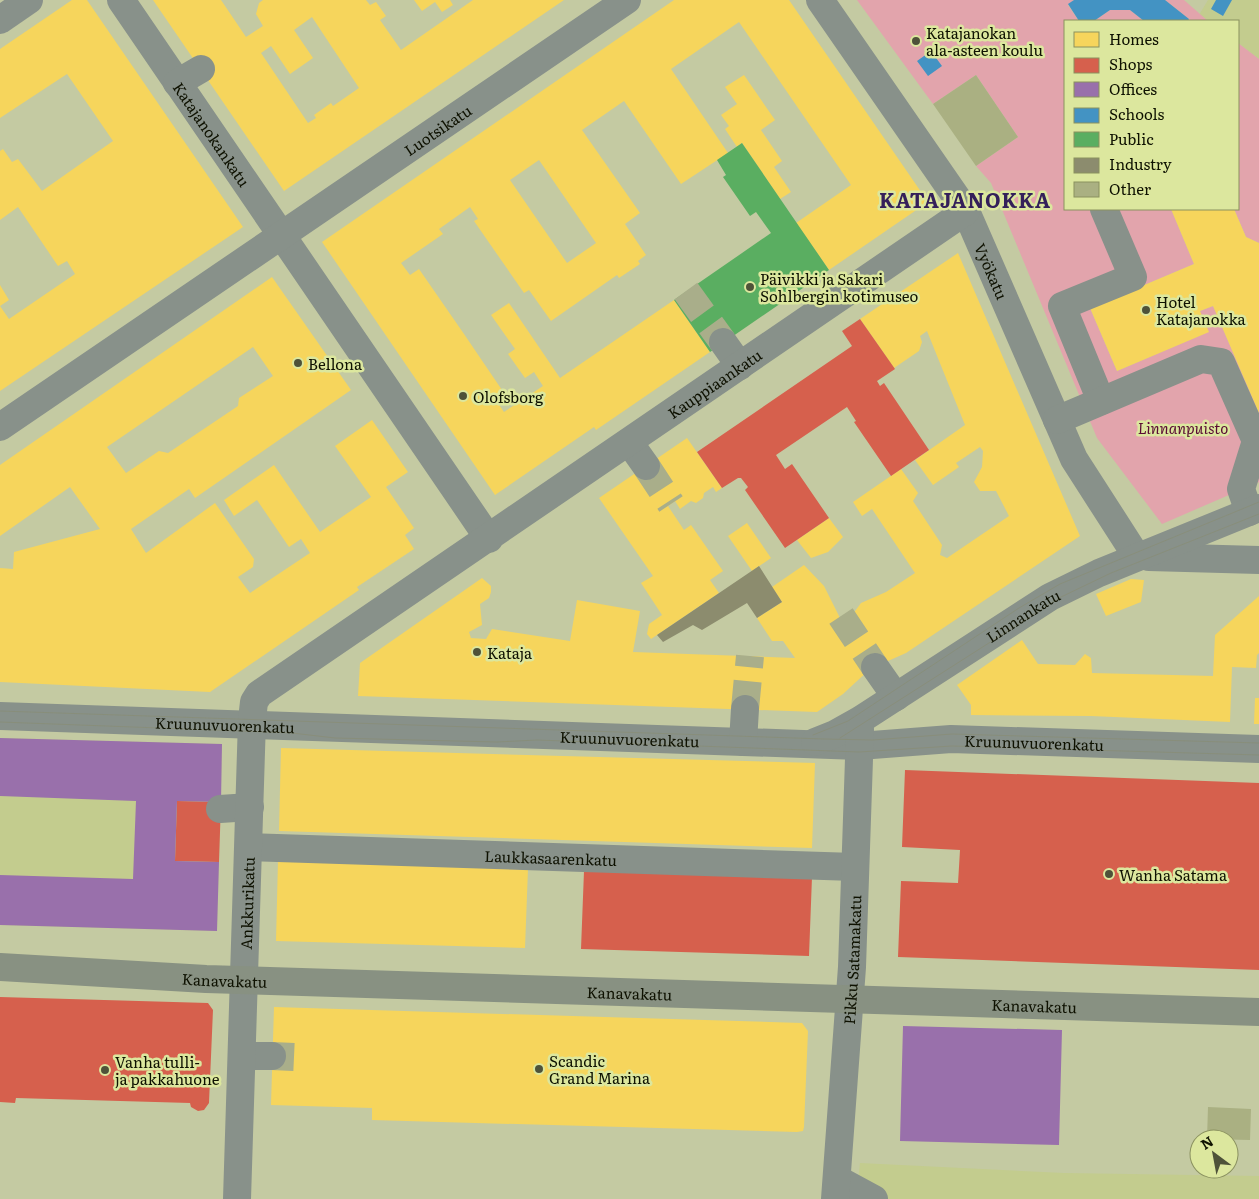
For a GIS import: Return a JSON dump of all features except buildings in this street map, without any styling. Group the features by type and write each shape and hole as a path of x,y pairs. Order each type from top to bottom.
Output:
{"main road":[{"name":"Kanavakatu","path":"0,967 244,980 1259,1012"}],"street":[{"path":"0,20 29,0"},
{"name":"Katajanokankatu","path":"121,0 489,539"},
{"name":"Luotsikatu","path":"0,428 627,0"},
{"name":"Vyökatu","path":"820,0 966,210 1074,459 1137,557"},
{"path":"177,83 200,68"},
{"name":"Kauppiaankatu","path":"252,726 254,702 259,694 274,682 489,539 966,210"},
{"path":"1101,401 1062,306 1133,277 1104,210"},
{"path":"723,342 740,366"},
{"path":"1057,420 1201,359 1221,362 1258,441 1242,489 1254,510 1137,557"},
{"path":"629,442 646,466"},
{"name":"Linnankatu","path":"860,733 896,697 1043,601 1075,584 1137,557 1259,560"},
{"path":"875,666 896,697"},
{"path":"743,742 745,709"},
{"name":"Kruunuvuorenkatu","path":"0,716 808,744 860,733 951,739 1259,749"},
{"name":"Ankkurikatu","path":"237,1199 252,726"},
{"name":"Pikku Satamakatu","path":"836,1189 850,998 860,733"},
{"path":"220,809 250,807"},
{"name":"Laukkasaarenkatu","path":"249,847 855,867"},
{"path":"242,1056 272,1056"},
{"path":"836,1189 874,1199"}],"shaded area":[{"path":"1208,0 1259,0 1259,59 1239,44 1239,20 1206,20 1199,15"},
{"path":"0,738 222,744 217,931 0,925"},
{"path":"860,1163 1064,1173 1189,1175 1189,1179 1239,1179 1239,1176 1259,1176 1259,1199 856,1199"}],"green space":[{"name":"Linnanpuisto","path":"857,0 1074,0 1068,5 1078,20 1064,20 1064,210 1171,210 1194,264 1090,308 1117,371 1208,332 1200,311 1213,306 1259,413 1259,482 1162,524 1097,438 991,183 976,166 1018,137 976,75 933,104"},
{"path":"1165,0 1184,0 1207,20 1189,19"},
{"path":"1110,10 1130,10 1143,20 1095,20"},
{"path":"1239,44 1259,59 1259,243 1246,237 1234,210 1239,210"}],"tunnel":[{"path":"686,291 723,342"},
{"path":"646,466 671,504"},
{"path":"841,616 875,667"},
{"path":"745,709 750,656"},
{"path":"272,1056 294,1057"}],"tram line":[{"path":"813,735 848,721 1019,608 1060,584 1259,502"},
{"path":"840,738 1061,597 1111,573 1259,514"},
{"path":"0,711 824,739 873,740 952,734 1259,743"},
{"path":"0,722 292,733 335,738 497,742 537,740 859,752 952,746 1259,755"}],"place":[{"name":"Katajanokan ala-asteen koulu","path":"916,41"},
{"name":"Päivikki ja Sakari Sohlbergin kotimuseo","path":"750,287"},
{"name":"Hotel Katajanokka","path":"1146,310"},
{"name":"Bellona","path":"298,363"},
{"name":"Olofsborg","path":"463,396"},
{"name":"Kataja","path":"477,652"},
{"name":"Wanha Satama","path":"1109,874"},
{"name":"Scandic Grand Marina","path":"539,1069"},
{"name":"Vanha tulli- ja pakkahuone","path":"105,1070"}],"district":[{"name":"KATAJANOKKA","path":"965,199"}]}
